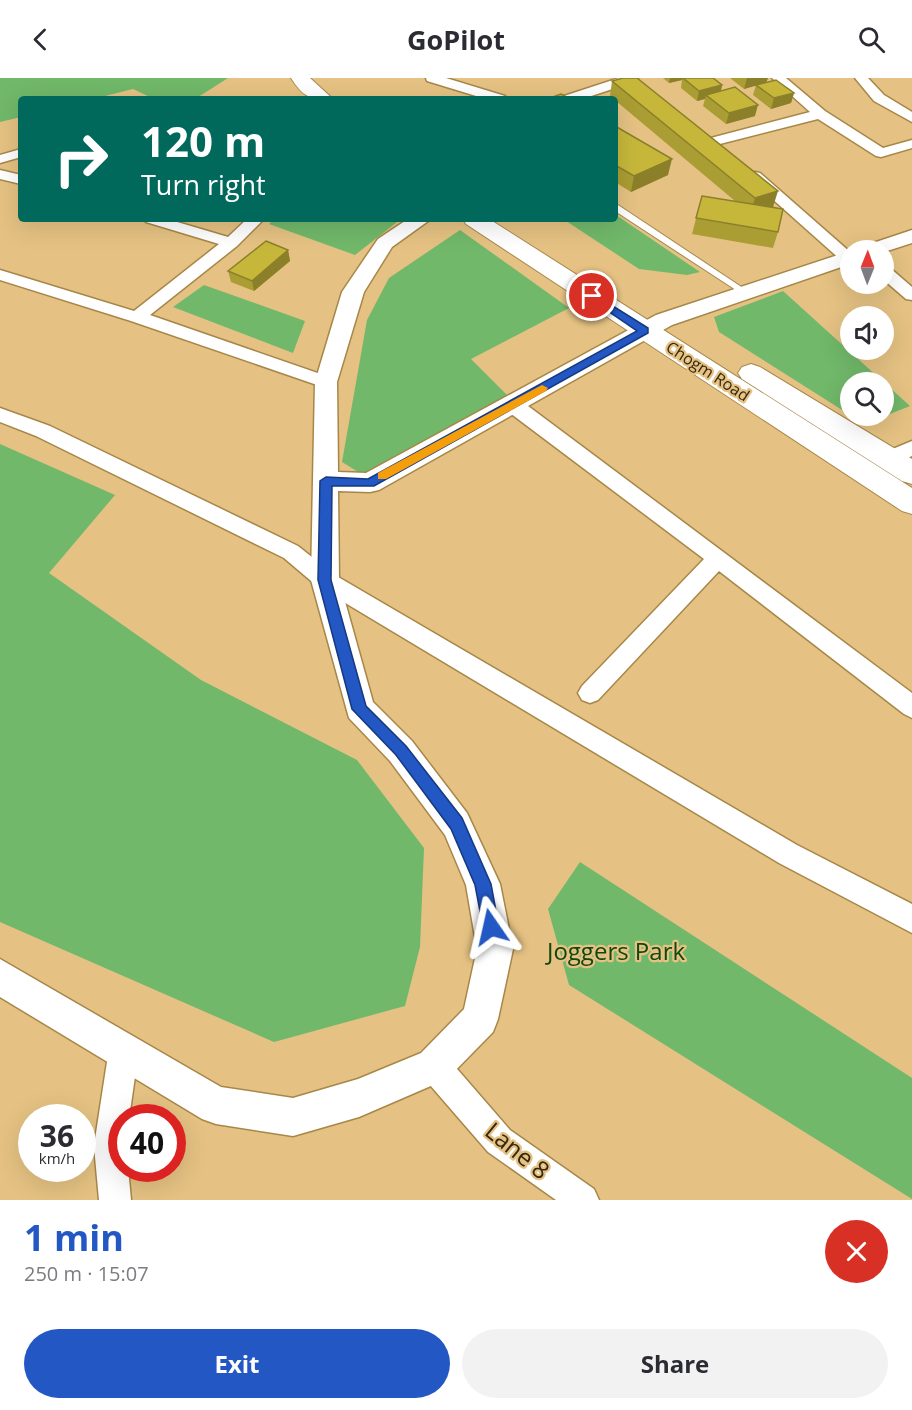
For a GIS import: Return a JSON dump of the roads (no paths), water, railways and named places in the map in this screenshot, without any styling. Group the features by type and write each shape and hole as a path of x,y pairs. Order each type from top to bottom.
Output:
{"main road":[{"path":"281,78 298,96"},
{"path":"300,78 319,96"},
{"name":"Chogm Road","path":"479,222 654,325 901,453 912,473"},
{"name":"Chogm Road","path":"510,222 654,325 912,503"}],"street":[{"path":"432,78 490,96"},
{"path":"778,78 820,114 881,153 912,144"},
{"path":"861,78 879,98 912,118"},
{"path":"580,96 634,81"},
{"path":"731,156 708,138 820,114"},
{"path":"0,159 18,154"},
{"path":"748,170 840,250"},
{"path":"0,174 18,179"},
{"path":"161,222 231,243"},
{"path":"137,316 231,243 253,222"},
{"path":"0,977 216,1105 293,1117 358,1098 434,1066 480,1019 495,949 483,884 456,824 401,750 360,709 325,580 326,382 352,292 385,243 416,222"},
{"path":"894,242 912,236"},
{"path":"326,481 369,483 654,325 840,261"},
{"path":"0,275 137,316 326,382"},
{"path":"894,280 912,295"},
{"path":"513,405 912,707"},
{"path":"0,415 43,431 291,552 325,580 788,854 912,919"},
{"path":"590,693 718,558"},
{"path":"115,1200 110,1146 124,1049"},
{"name":"Lane 8","path":"434,1066 499,1140 583,1200"}],"lane":[{"path":"618,209 745,292"}],"park label":[{"name":"Joggers Park","path":"616,950"}]}
